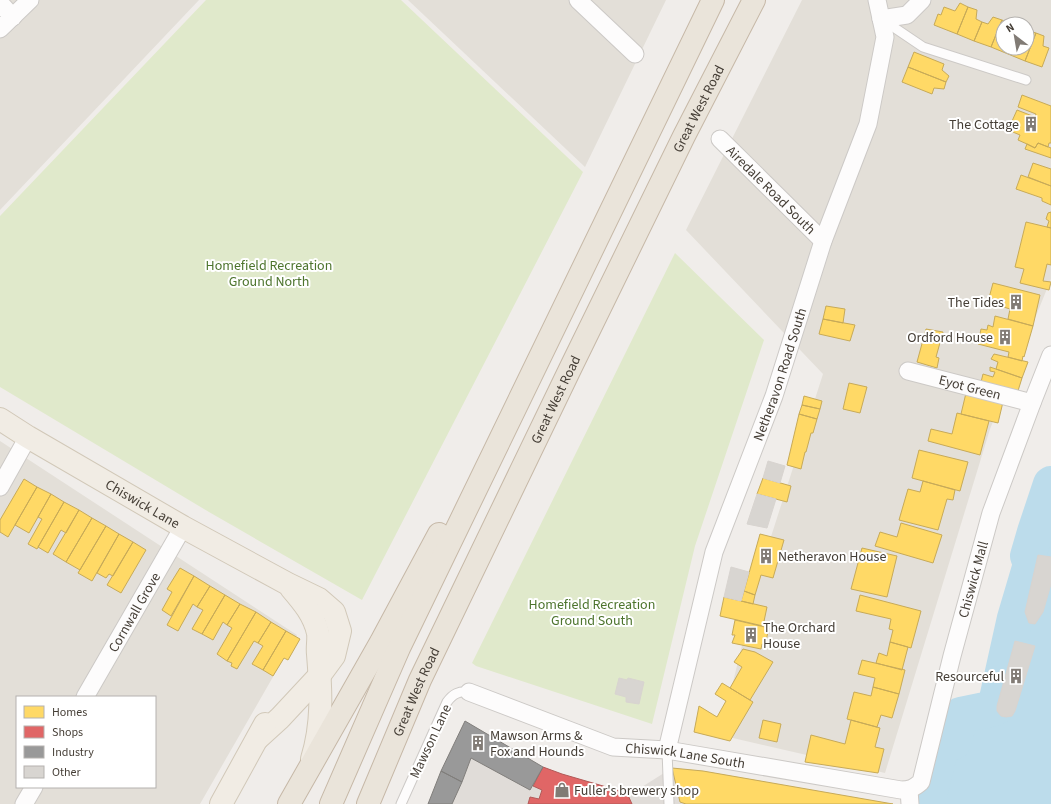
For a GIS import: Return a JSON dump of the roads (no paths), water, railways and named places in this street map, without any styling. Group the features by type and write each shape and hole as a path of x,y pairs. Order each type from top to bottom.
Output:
{"highway":[{"path":"331,804 399,648 713,0"},
{"name":"Great West Road","path":"368,804 420,680 560,388 684,136 754,0"},
{"path":"289,804 381,642 620,192"}],"main road":[{"name":"Chiswick Lane","path":"0,419 28,438 183,527 288,584 319,599 334,612 340,631 334,656 320,675 280,718 258,738"},
{"name":"Chiswick Lane","path":"288,584 305,604 318,634 317,652 321,692 319,730 309,769"},
{"path":"221,804 258,738 273,707 305,670 317,652"}],"street":[{"path":"0,30 30,0"},
{"path":"578,0 634,54"},
{"name":"Netheravon Road South","path":"667,750 714,552 774,396 822,241 868,124 885,37 877,0"},
{"path":"881,19 908,15 922,0"},
{"path":"0,3 13,17"},
{"name":"Airedale Road South","path":"720,139 822,241"},
{"name":"Chiswick Mall","path":"910,797 915,788 921,782 952,656 991,513 1051,355"},
{"name":"Eyot Green","path":"908,371 1032,403"},
{"path":"0,487 28,438"},
{"name":"Cornwall Grove","path":"86,696 183,527"},
{"name":"Chiswick Lane South","path":"469,692 613,747 667,750 910,797"},
{"path":"24,804 33,788"}],"lane":[{"path":"881,19 923,47 1026,80"},
{"name":"Mawson Lane","path":"401,804 447,702 452,695 460,691 469,692"},
{"path":"667,750 669,804"}],"water":[{"path":"1051,484 1051,804 927,804 942,742 953,742 961,715 995,708 1015,618 1031,564 1028,556"}],"waterway":[{"path":"1051,484 1035,532 1051,528"},
{"path":"927,804 942,742 953,742 961,715 995,708 1015,618 1031,564 1028,556 1035,532 1051,528"}],"place":[{"name":"The Cottage","path":"1031,124"},
{"name":"The Tides","path":"1016,302"},
{"name":"Ordford House","path":"1005,337"},
{"name":"Netheravon House","path":"766,556"},
{"name":"The Orchard House","path":"751,635"},
{"name":"Resourceful","path":"1016,676"},
{"name":"Mawson Arms & Fox and Hounds","path":"478,743"},
{"name":"Fuller's brewery shop","path":"562,790"}],"park label":[{"name":"Homefield Recreation Ground North","path":"269,274"},
{"name":"Homefield Recreation Ground South","path":"592,612"}]}
